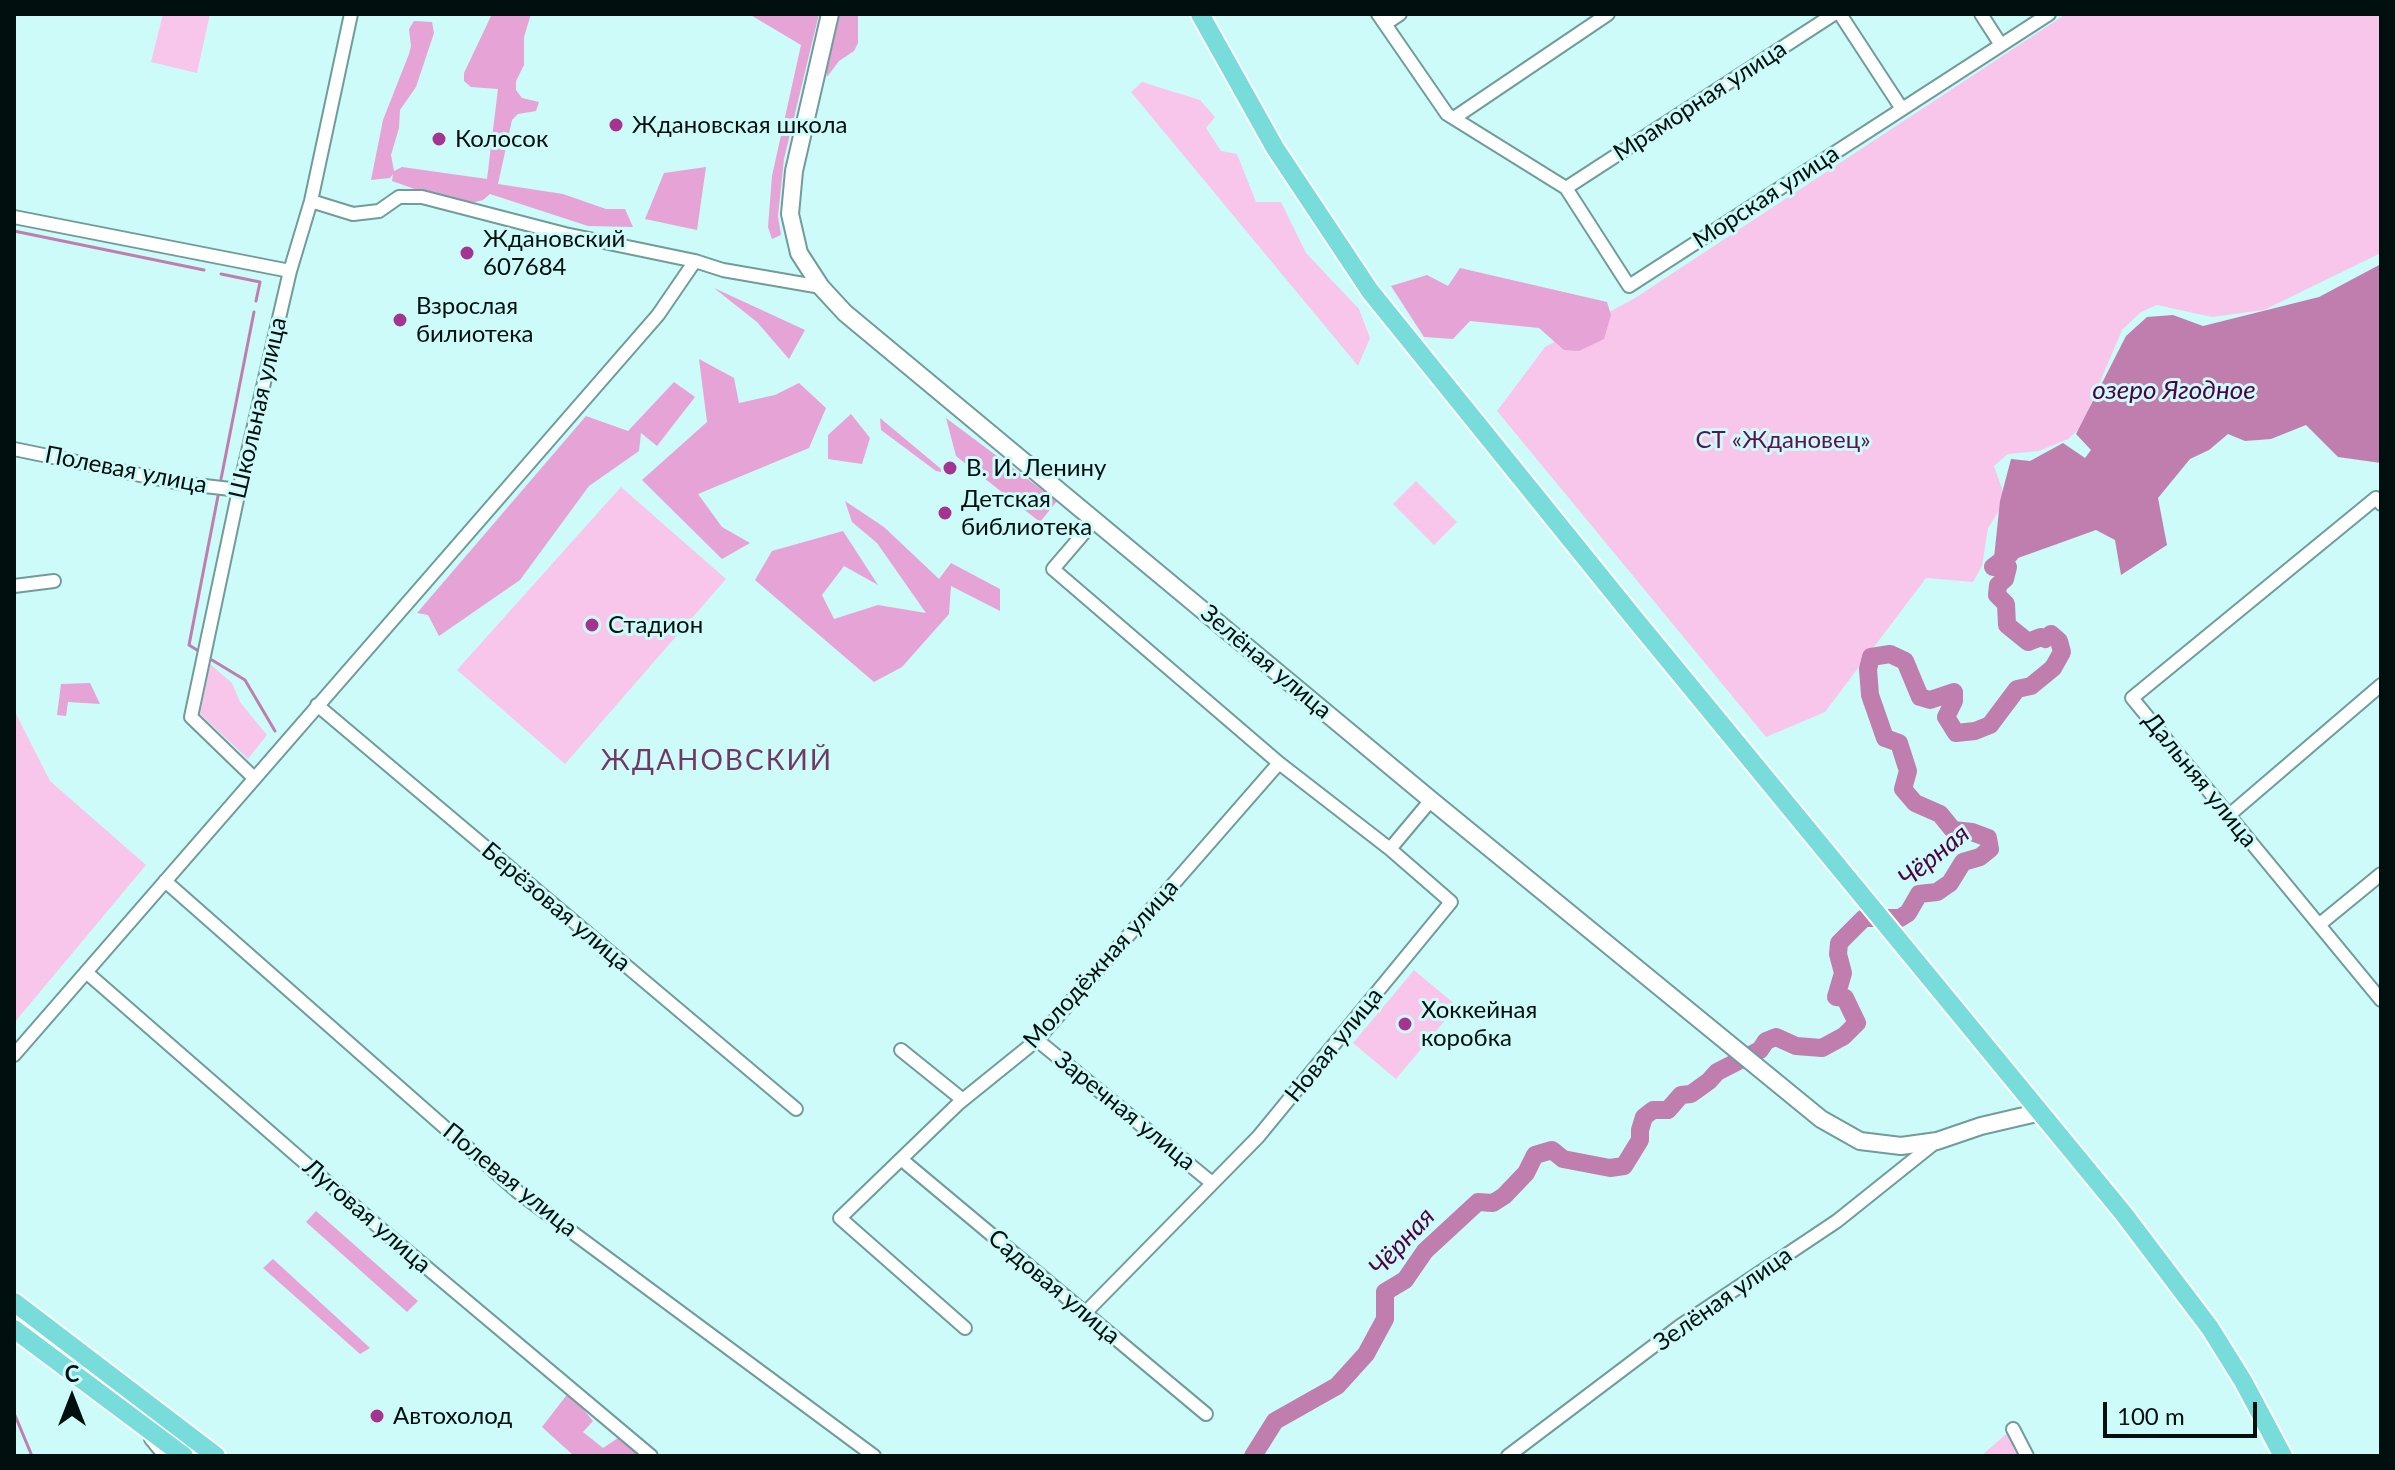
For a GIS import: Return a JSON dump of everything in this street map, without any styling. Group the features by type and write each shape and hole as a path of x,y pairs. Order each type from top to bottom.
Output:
{"main road":[{"path":"1200,14 1275,148 1370,291 1421,358 2041,1112 2195,1307 2243,1381 2283,1456"},
{"path":"14,1302 216,1456"},
{"path":"14,1329 184,1456"}],"street":[{"name":"Школьная улица","path":"254,778 191,717 239,490 290,271 311,201 351,14"},
{"name":"Зелёная улица","path":"830,14 800,140 791,193 792,230 799,253 821,287 845,313 1821,1119 1860,1141 1901,1146 1937,1141 1981,1126 2041,1112"},
{"path":"1400,14 1381,19 1447,114 1566,188"},
{"path":"1454,118 1608,14"},
{"name":"Мраморная улица","path":"1566,188 1834,14"},
{"path":"1840,14 1902,109"},
{"path":"1981,14 2001,45"},
{"name":"Морская улица","path":"1566,188 1629,286 2049,14"},
{"path":"311,201 353,214 379,211 399,197 422,197 723,270 821,287"},
{"path":"14,217 290,271"},
{"path":"14,1055 658,315 695,261"},
{"name":"Полевая улица","path":"14,449 179,483 239,490"},
{"name":"Дальняя улица","path":"2381,504 2376,498 2132,698 2381,1000"},
{"path":"1095,520 1053,569 1279,763 1390,849 1431,800"},
{"path":"14,586 54,581"},
{"path":"2228,816 2381,685"},
{"name":"Берёзовая улица","path":"317,705 796,1109"},
{"name":"Молодёжная улица","path":"965,1328 840,1218 963,1100 1037,1040 1279,763"},
{"name":"Новая улица","path":"1085,1313 1258,1137 1451,902 1390,849"},
{"path":"2320,924 2381,874"},
{"name":"Полевая улица","path":"165,881 518,1192 874,1456"},
{"name":"Луговая улица","path":"86,972 382,1230 651,1456"},
{"name":"Заречная улица","path":"1037,1040 1212,1183"},
{"path":"901,1050 963,1100"},
{"name":"Зелёная улица","path":"1508,1456 1680,1326 1837,1221 1937,1141"},
{"name":"Садовая улица","path":"901,1159 1206,1414"},
{"path":"114,1403 165,1456"},
{"path":"2013,1429 2027,1456"}],"green space":[{"path":"163,14 210,14 197,73 151,62"},
{"name":"СТ «Ждановец»","path":"2066,14 2381,14 2381,253 2264,310 2212,317 2157,305 2141,312 2122,330 2081,427 2068,439 2039,451 2008,454 1994,466 2006,500 1988,528 1982,566 1973,582 1926,578 1825,712 1766,737 1497,411 1545,347 1635,298"},
{"path":"1142,82 1200,100 1215,117 1206,128 1221,151 1237,154 1256,202 1281,202 1306,253 1359,309 1370,338 1358,366 1131,92"},
{"path":"1416,481 1457,522 1434,545 1393,504"},
{"name":"Стадион","path":"621,487 726,579 565,764 457,670"},
{"path":"210,664 232,683 240,702 267,735 248,759 200,714"},
{"path":"14,710 50,781 146,865 14,1023"},
{"name":"Хоккейная коробка","path":"1414,970 1457,1006 1396,1079 1353,1043"},
{"path":"2014,1427 2029,1456 1981,1456"}],"shaded area":[{"path":"492,14 531,14 524,37 524,65 516,81 516,90 522,98 539,102 536,111 518,114 512,120 498,184 563,194 606,209 625,209 633,227 588,226 490,194 475,202 449,201 392,181 393,174 390,178 371,180 383,120 409,54 409,29 414,21 432,22 434,33 416,87 400,110 399,128 391,155 394,171 402,167 487,179 498,89 471,87 464,81 464,73"},
{"path":"749,14 819,14 784,159 778,216 781,235 772,239 768,227 772,176 801,45"},
{"path":"835,14 858,14 858,43 854,51 839,61 827,77 827,45"},
{"path":"706,167 697,230 645,219 664,173"},
{"path":"1460,268 1607,302 1611,315 1604,339 1579,351 1564,350 1539,328 1470,321 1453,339 1424,337 1391,286 1427,275 1448,286"},
{"path":"714,288 805,330 789,359 757,322"},
{"path":"699,359 734,378 739,403 775,395 799,383 826,408 809,448 698,494 722,527 750,543 722,559 642,480 707,422"},
{"path":"674,382 695,397 657,446 641,433 639,451 589,486 520,580 439,636 428,615 417,613 586,416 628,431"},
{"path":"851,414 870,438 862,464 828,459 828,435"},
{"path":"880,418 946,473 936,471 881,430"},
{"path":"946,418 1057,501 1040,522 956,456"},
{"path":"845,501 884,527 939,579 951,563 1000,589 1000,611 951,586 949,614 902,667 874,682 755,580 772,551 843,531 878,585 844,566 822,595 834,619 878,605 926,613 877,543 852,522"},
{"path":"90,683 100,704 68,702 66,716 57,715 61,684"},
{"path":"316,1211 418,1301 407,1312 306,1222"},
{"path":"273,1259 370,1348 360,1354 263,1268"},
{"path":"569,1392 593,1421 583,1432 603,1448 630,1430 658,1456 574,1456 542,1427"}],"water":[{"name":"озеро Ягодное","path":"2381,264 2381,463 2338,457 2306,425 2271,439 2245,441 2228,434 2209,450 2190,459 2158,498 2167,545 2121,575 2115,540 2096,530 1993,567 2000,501 2011,459 2030,461 2063,443 2085,458 2091,450 2076,434 2126,336 2147,317 2173,315 2203,326 2319,297"}],"waterway":[{"path":"14,231 204,270"},
{"path":"221,274 260,282 256,301"},
{"path":"221,479 254,312"},
{"path":"197,650 189,645 218,496"},
{"name":"Чёрная","path":"1253,1456 1275,1421 1337,1386 1366,1354 1385,1319 1385,1292 1405,1280 1425,1251 1478,1202 1493,1203 1504,1196 1526,1173 1535,1155 1552,1150 1563,1159 1610,1168 1624,1166 1640,1140 1644,1117 1653,1110 1668,1110 1681,1095 1691,1094 1717,1072 1760,1050 1766,1041 1776,1037 1796,1046 1822,1048 1844,1036 1857,1023 1845,998 1836,997 1843,973 1838,954 1839,943 1864,918 1900,918 1908,913 1919,894 1937,892 1950,883 1963,862 1980,857 1990,849 1988,838 1953,830 1940,814 1915,803 1903,789 1908,771 1899,743 1885,738 1870,695 1868,669 1871,657 1890,654 1905,661 1920,697 1930,700 1954,692 1954,701 1946,717 1956,733 1975,731 1990,725 2017,689 2031,686 2053,668 2062,652 2059,641 2051,634 2045,639 2041,637 2028,642 2007,625 2006,604 1997,595 1998,585 2005,579 2008,567 1993,567 2010,554"},
{"path":"212,660 245,680 275,731"},
{"path":"14,1413 32,1456"}],"place":[{"name":"Ждановская школа","path":"616,125"},
{"name":"Колосок","path":"439,139"},
{"name":"Ждановский 607684","path":"467,253"},
{"name":"Взрослая билиотека","path":"400,320"},
{"name":"В. И. Ленину","path":"950,468"},
{"name":"Детская библиотека","path":"945,513"},
{"name":"Стадион","path":"592,625"},
{"name":"Хоккейная коробка","path":"1405,1024"},
{"name":"Автохолод","path":"377,1416"}],"district":[{"name":"ЖДАНОВСКИЙ","path":"717,761"}]}
